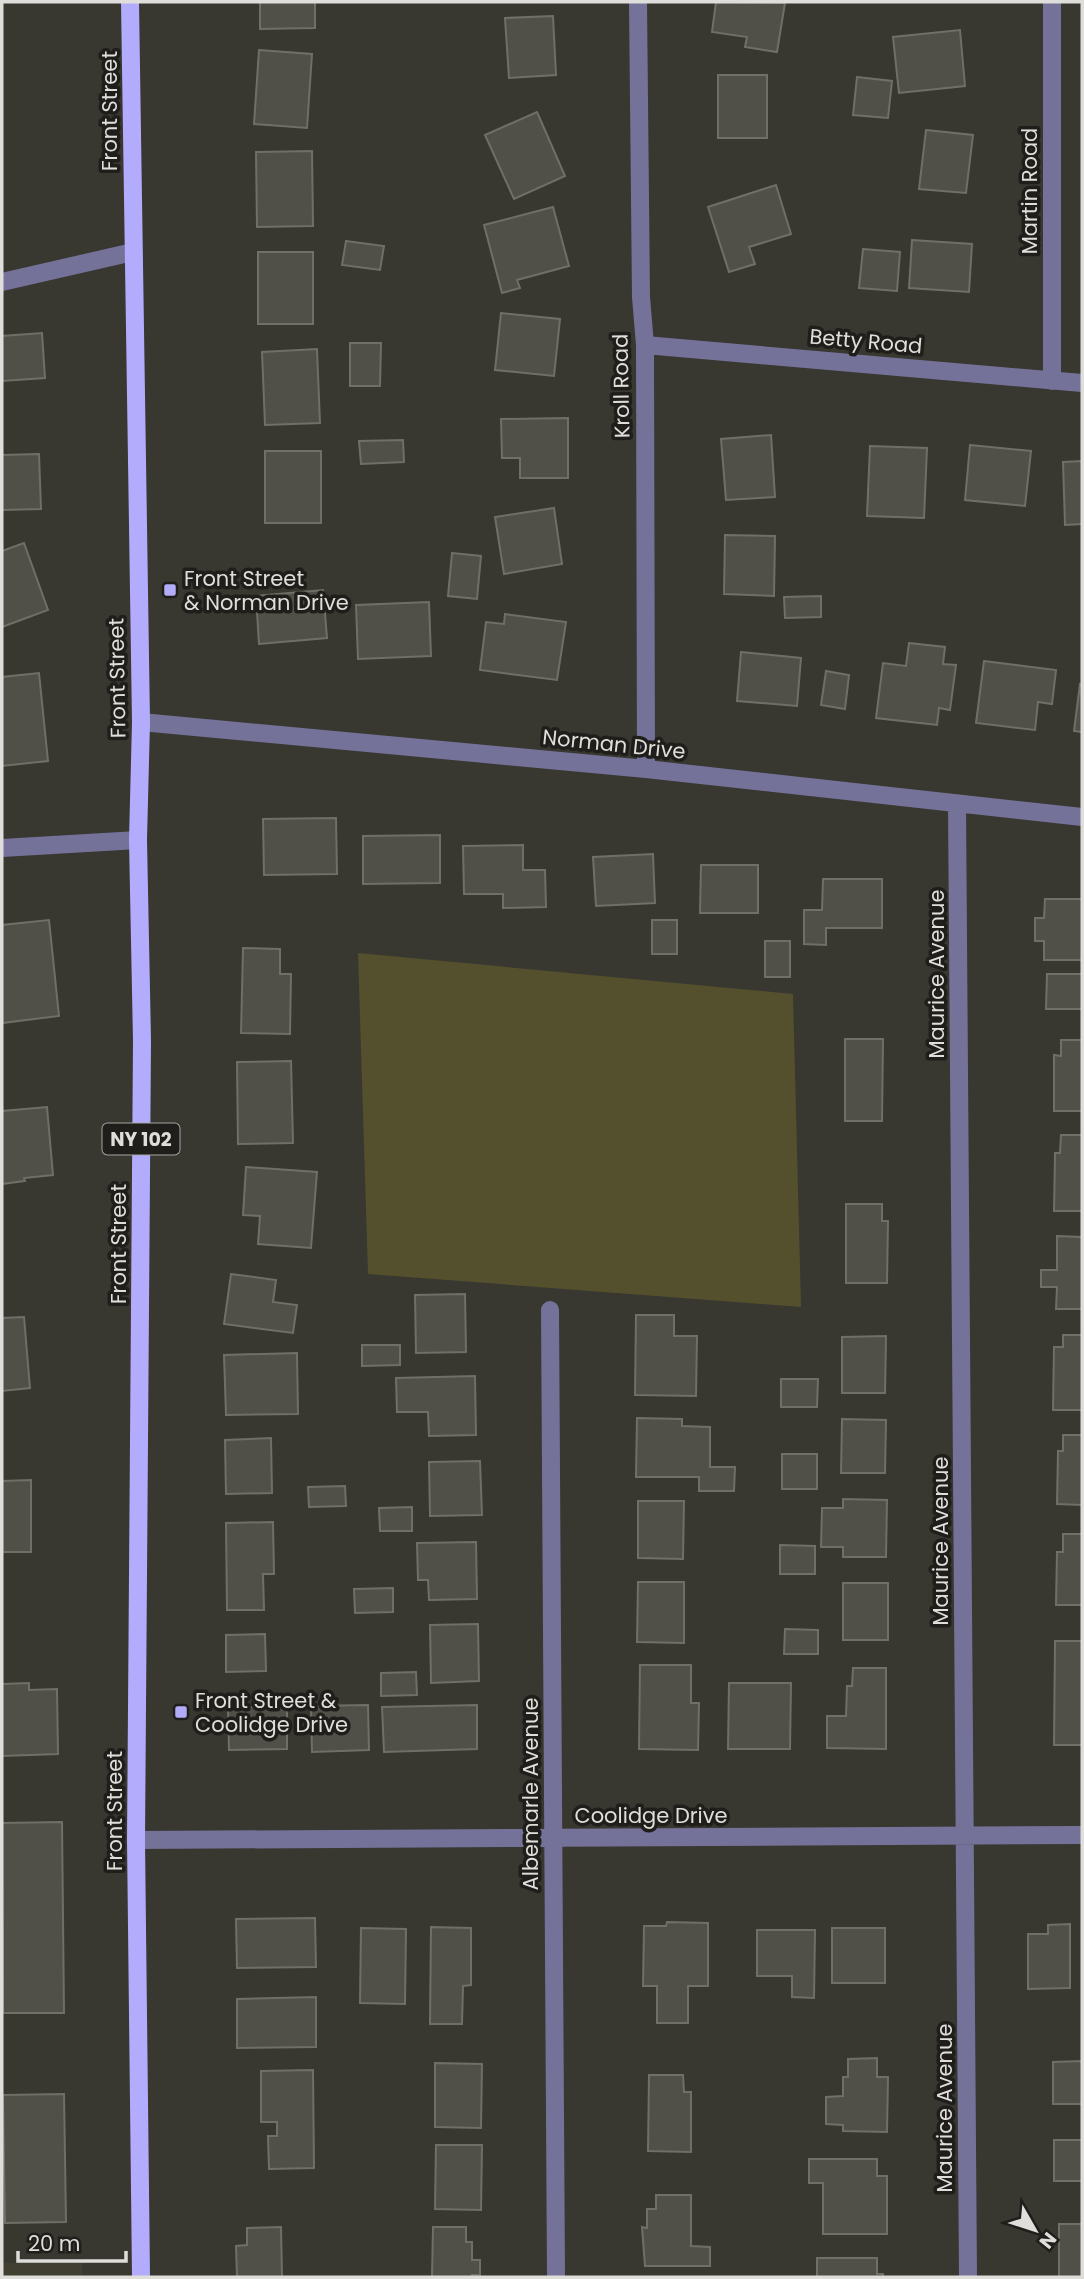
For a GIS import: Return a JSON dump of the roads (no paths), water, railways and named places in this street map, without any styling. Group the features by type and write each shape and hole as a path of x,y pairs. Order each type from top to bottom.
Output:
{"main road":[{"name":"Front Street","path":"131,2 132,252 141,722 138,840 142,1054 136,1840 141,2277"}],"street":[{"name":"Kroll Road","path":"638,2 641,297 645,345 646,769"},
{"name":"Martin Road","path":"1052,2 1052,381"},
{"path":"2,282 132,252"},
{"name":"Betty Road","path":"645,345 1082,383"},
{"name":"Norman Drive","path":"141,722 646,769 1082,817"},
{"name":"Maurice Avenue","path":"957,804 968,2277"},
{"path":"2,848 138,840"},
{"name":"Albemarle Avenue","path":"550,1310 556,2277"},
{"name":"Coolidge Drive","path":"136,1840 1082,1835"}],"place":[{"name":"Front Street & Norman Drive","path":"170,590"},
{"name":"Front Street & Coolidge Drive","path":"181,1712"}]}
